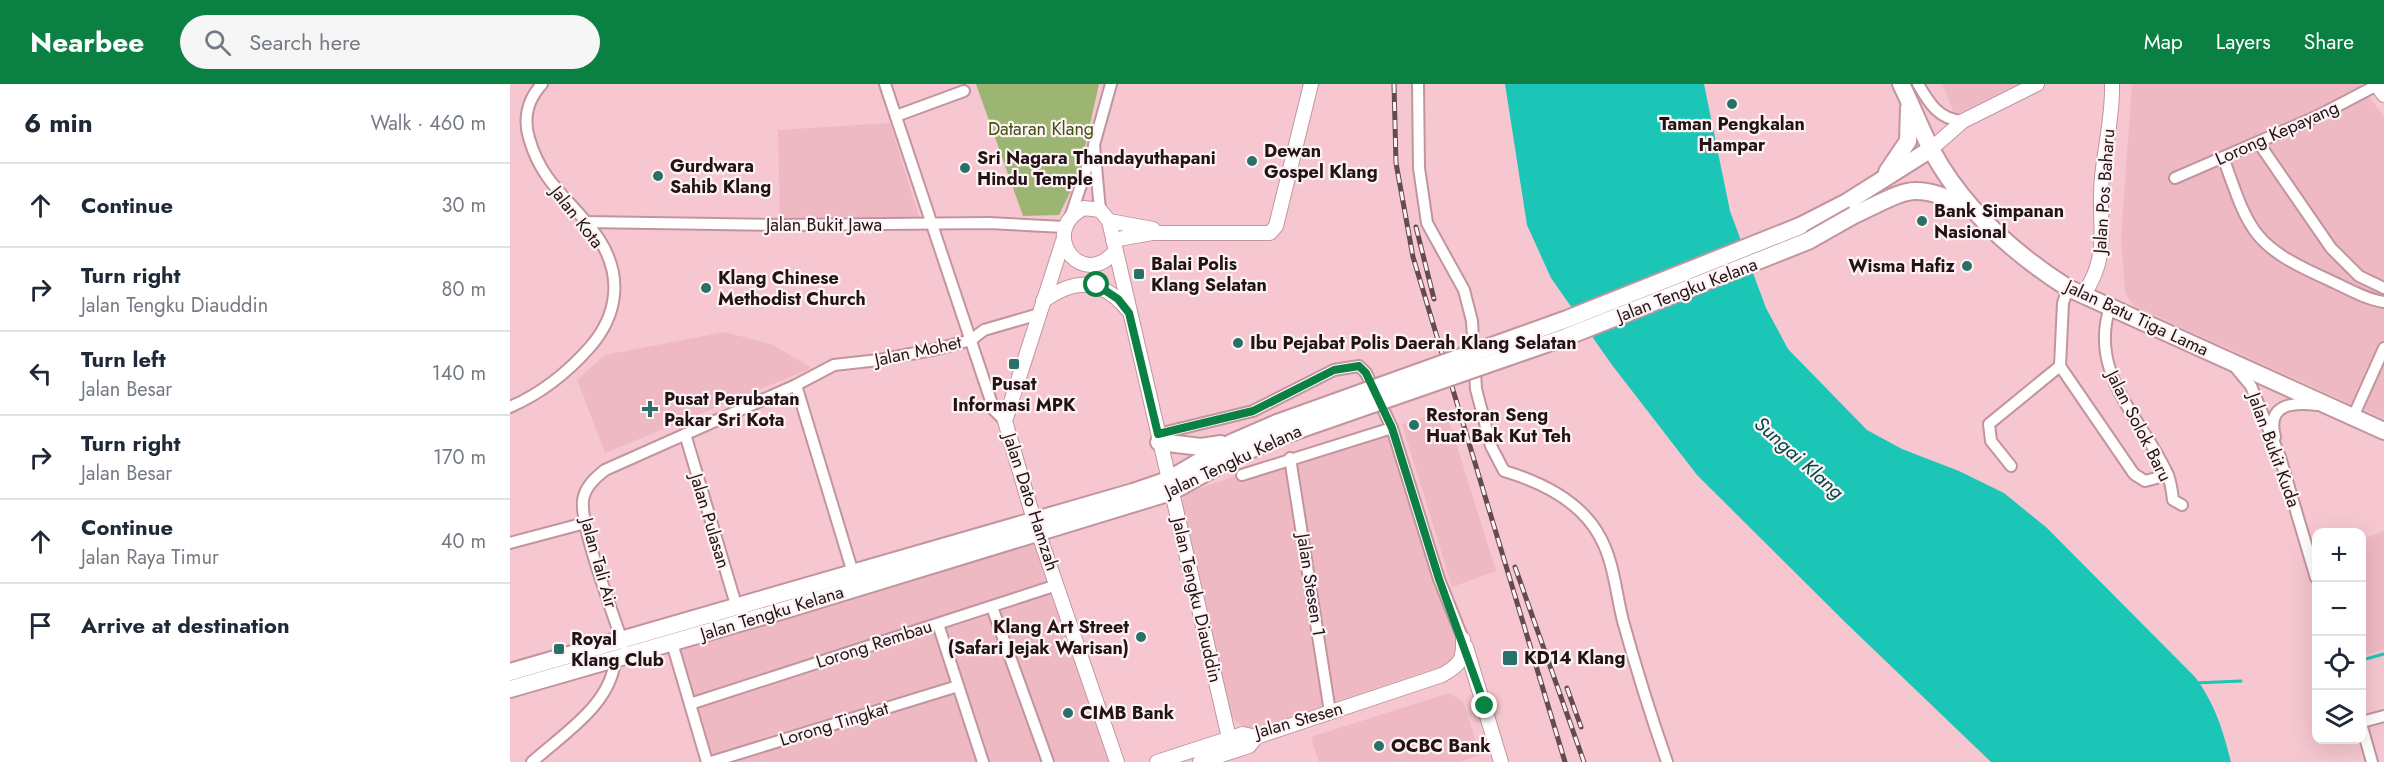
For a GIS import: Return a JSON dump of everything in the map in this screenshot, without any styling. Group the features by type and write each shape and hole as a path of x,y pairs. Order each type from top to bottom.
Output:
{"highway":[{"name":"Jalan Batu Tiga Lama","path":"1909,89 1931,149 1970,207 2010,246 2076,291 2384,431"},
{"path":"1872,187 1900,157 1908,141 1911,121 1909,89"},
{"name":"Jalan Tengku Kelana","path":"1850,209 1872,187 1931,149"},
{"name":"Jalan Tengku Kelana","path":"1170,486 1233,442 1279,429 1567,320 1800,226 1922,189 1970,207"},
{"name":"Jalan Tengku Kelana","path":"510,689 736,608 853,573 1036,525 1170,486 1232,458 1279,429"},
{"path":"1158,438 1201,447 1233,442"},
{"name":"Jalan Tengku Kelana","path":"510,672 617,651 672,643 1036,525"}],"main road":[{"name":"Jalan Bukit Jawa","path":"1181,233 1105,216 1084,208 1066,229 1074,259 1090,265 1100,263 1114,246 1152,233 1262,235 1270,233 1276,226 1311,84"},
{"path":"1931,149 1963,121 2037,84"},
{"name":"Jalan Pos Baharu","path":"2076,291 2095,277 2100,260 2102,181 2112,84"},
{"path":"1105,216 1114,246"},
{"name":"Jalan Dato Hamzah","path":"1066,229 1005,421 1036,525 1117,762"},
{"name":"Jalan Tengku Diauddin","path":"1114,246 1229,738"},
{"path":"1041,308 1058,291 1083,283 1097,285 1118,299 1129,313"},
{"path":"1463,639 1501,762"},
{"name":"Jalan Stesen","path":"1157,762 1243,734 1256,737 1442,675 1459,666 1462,660 1463,639"},
{"name":"Jalan Stesen","path":"1442,675 1467,675 1480,690"},
{"path":"1200,762 1249,746 1256,737"}],"street":[{"path":"885,84 994,410 1005,421"},
{"name":"Jalan Dato Hamzah","path":"1066,229 1094,146 1111,84"},
{"path":"1418,84 1419,168 1427,223 1464,290 1472,321 1476,389 1491,446 1504,471 1533,480 1557,493 1587,518 1601,537 1612,569 1623,621 1667,762"},
{"name":"Jalan Kota","path":"510,407 550,384 583,356 603,332 614,311 615,288 599,239 550,183 535,160 527,132 529,102 537,86"},
{"name":"Lorong Kepayang","path":"2175,178 2379,88"},
{"path":"1909,89 1952,121 1963,121"},
{"path":"896,116 964,91"},
{"path":"2258,142 2331,248 2359,276 2384,288"},
{"path":"1094,146 1105,216"},
{"path":"2223,157 2248,223 2268,249 2286,260 2384,302"},
{"name":"Jalan Bukit Jawa","path":"584,222 932,225 988,223 1066,229"},
{"path":"2076,291 2063,303 2060,366 2134,474 2145,481 2168,475"},
{"name":"Jalan Solok Baru","path":"2110,307 2105,323 2104,346 2112,380 2168,475 2174,500 2182,505"},
{"name":"Jalan Mohet","path":"796,385 834,365 879,360 971,340 984,330 1041,308"},
{"path":"2353,417 2384,348"},
{"name":"Jalan Bukit Kuda","path":"2230,362 2251,386 2280,457 2312,565"},
{"path":"1158,438 1253,411 1334,370 1359,366 1366,373 1392,428 1439,579 1463,639"},
{"path":"2011,466 1991,441 1989,424 2060,366"},
{"path":"796,385 853,573"},
{"name":"Jalan Tali Air","path":"617,651 585,523 583,499 593,480 612,466 796,385"},
{"path":"2280,457 2272,426 2276,414 2294,402 2330,407"},
{"path":"1242,475 1290,458 1392,428"},
{"name":"Jalan Pulasan","path":"685,434 736,608"},
{"name":"Jalan Stesen 1","path":"1290,458 1330,712"},
{"path":"510,543 585,523"},
{"name":"Lorong Rembau","path":"690,704 1057,585"},
{"path":"992,607 1048,762"},
{"path":"938,624 983,762"},
{"name":"Lorong Tingkat","path":"672,643 709,762 958,686"},
{"path":"532,762 603,694 612,677 617,651"},
{"path":"2366,721 2384,716"},
{"path":"2366,743 2372,762"}],"shaded area":[{"path":"1942,84 2028,84 1955,115"},
{"path":"2132,84 2360,84 2384,117 2384,419 2134,306 2125,293 2121,237"},
{"path":"890,123 920,220 780,220 778,130"},
{"name":"Pusat Perubatan Pakar Sri Kota","path":"724,332 771,344 812,368 605,453 577,380 605,355"},
{"path":"1446,411 1496,571 1452,587 1402,424"},
{"path":"1385,423 1460,656 1457,661 1254,729 1244,727 1231,717 1181,502 1187,493"},
{"path":"2384,531 2384,649 2366,655 2366,582 2366,538"},
{"path":"1034,539 1110,762 710,762 677,647"},
{"path":"1449,693 1463,701 1480,755 1460,762 1319,762 1311,737"}],"green space":[{"name":"Dataran Klang","path":"976,84 1099,84 1079,174 1059,215 1023,216"}],"water":[{"name":"Sungai Klang","path":"1505,84 1704,84 1730,211 1766,308 1788,349 1867,430 1902,449 1959,471 2004,493 2047,528 2195,677 2218,718 2231,762 1991,762 1847,624 1697,475 1612,365 1551,278 1527,225"}],"waterway":[{"path":"2366,659 2384,654"},
{"path":"2195,683 2241,681"}],"railway":[{"path":"1394,84 1396,163 1413,257 1565,762"},
{"path":"1416,227 1434,299"},
{"path":"1515,567 1584,762"},
{"path":"1567,688 1581,727"}],"place":[{"name":"Taman Pengkalan Hampar","path":"1732,104"},
{"name":"Dewan Gospel Klang","path":"1252,161"},
{"name":"Sri Nagara Thandayuthapani Hindu Temple","path":"965,168"},
{"name":"Gurdwara Sahib Klang","path":"658,176"},
{"name":"Bank Simpanan Nasional","path":"1922,221"},
{"name":"Wisma Hafiz","path":"1967,266"},
{"name":"Balai Polis Klang Selatan","path":"1139,274"},
{"name":"Klang Chinese Methodist Church","path":"706,288"},
{"name":"Ibu Pejabat Polis Daerah Klang Selatan","path":"1238,343"},
{"name":"Pusat Informasi MPK","path":"1014,364"},
{"name":"Pusat Perubatan Pakar Sri Kota","path":"650,409"},
{"name":"Restoran Seng Huat Bak Kut Teh","path":"1414,425"},
{"name":"Klang Art Street (Safari Jejak Warisan)","path":"1141,637"},
{"name":"Royal Klang Club","path":"559,649"},
{"name":"KD14 Klang","path":"1510,658"},
{"name":"CIMB Bank","path":"1068,713"},
{"name":"OCBC Bank","path":"1379,746"}],"route":[{"path":"1097,285 1118,299 1129,313 1158,434 1253,411 1334,370 1359,366 1366,373 1392,428 1443,591 1463,639 1485,706"}]}
